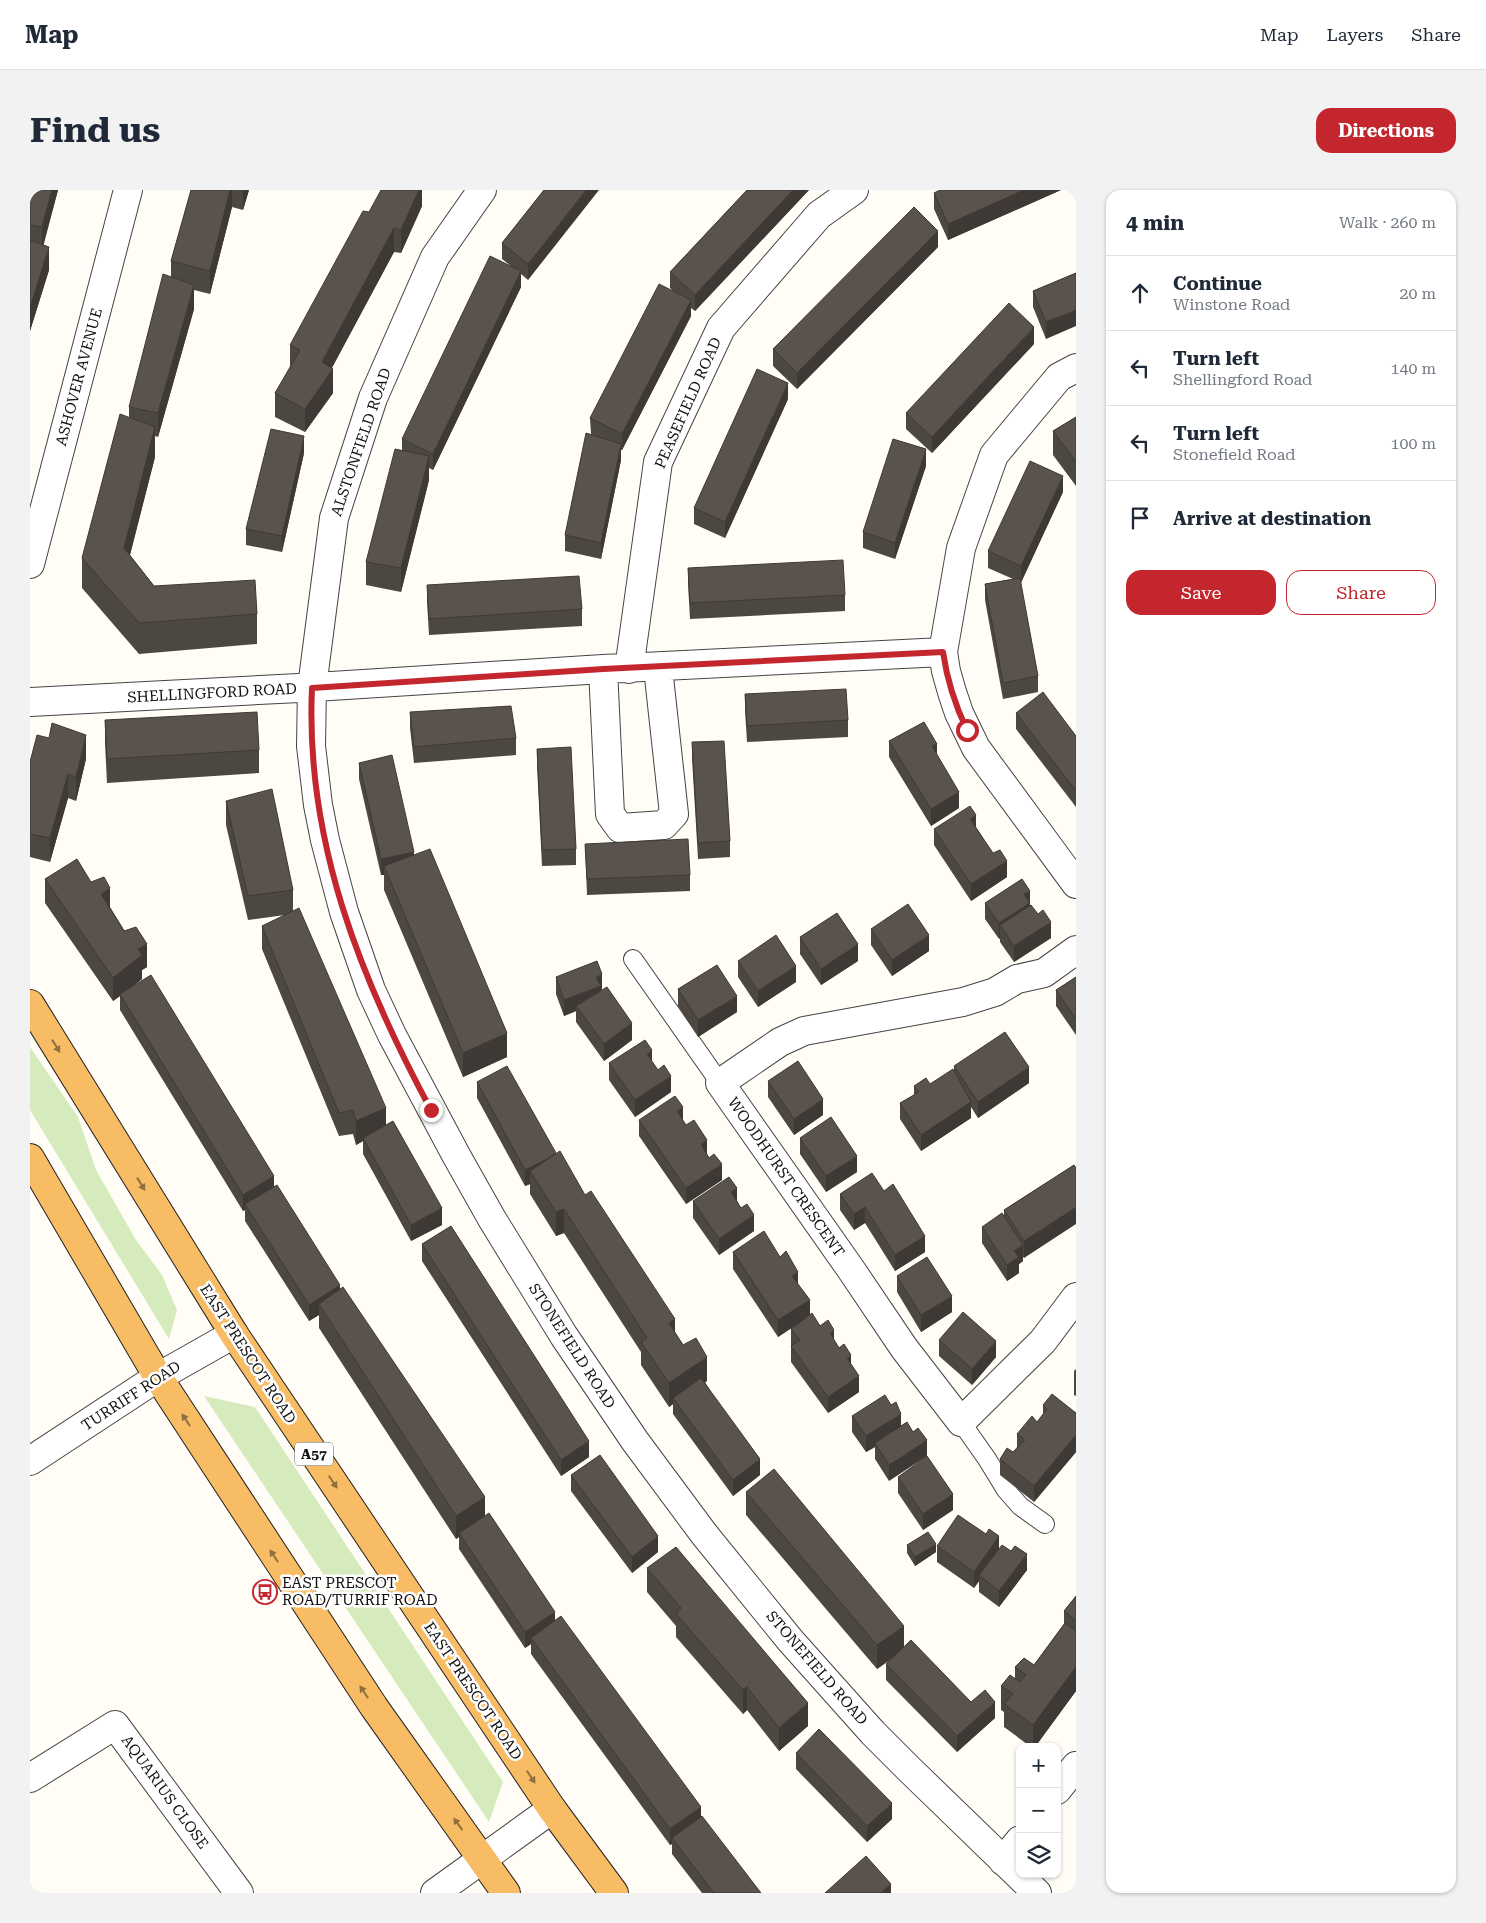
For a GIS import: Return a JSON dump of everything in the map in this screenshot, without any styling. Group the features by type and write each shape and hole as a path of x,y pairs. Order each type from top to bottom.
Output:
{"highway":[{"name":"EAST PRESCOT ROAD","path":"30,1004 234,1334 552,1809 614,1893"},
{"path":"30,1158 158,1377 374,1708 506,1893"}],"street":[{"name":"ASHOVER AVENUE","path":"30,564 128,190"},
{"name":"ALSTONFIELD ROAD","path":"312,688 334,518 373,398 434,257 482,190"},
{"name":"PEASEFIELD ROAD","path":"616,669 658,462 720,328 819,215 854,190"},
{"path":"1076,368 1059,377 994,455 961,548 943,652 946,670 959,713 976,748 1076,884"},
{"name":"SHELLINGFORD ROAD","path":"30,702 943,652"},
{"path":"616,669 610,814 620,828 664,825 674,814 658,668"},
{"name":"STONEFIELD ROAD","path":"312,688 311,746 318,806 330,866 344,912 368,981 392,1036 492,1219 564,1336 598,1387 635,1441 704,1534 790,1640 873,1733 1037,1893"},
{"name":"WOODHURST CRESCENT","path":"960,1422 904,1348 720,1083 780,1042 804,1032 964,1002 995,992 1017,979 1044,973 1076,950"},
{"path":"960,1422 1043,1341 1076,1297"},
{"name":"TURRIFF ROAD","path":"30,1461 158,1377 234,1334"},
{"name":"AQUARIUS CLOSE","path":"30,1778 115,1725 239,1893"},
{"path":"1059,1788 1076,1766"},
{"path":"435,1893 552,1809"},
{"path":"1003,1861 1016,1845"}],"lane":[{"path":"633,959 720,1083"},
{"path":"960,1422 987,1459 1006,1490 1020,1506 1045,1524"}],"green space":[{"path":"30,1047 78,1117 96,1170 136,1240 162,1275 177,1310 169,1339 30,1110"},
{"path":"204,1396 255,1407 503,1782 489,1822"}],"building":[{"path":"30,190 52,190 42,227 30,225"},
{"path":"191,190 230,190 210,271 171,261"},
{"path":"381,190 419,190 401,230 394,228 322,362 333,369 305,409 275,393 300,350 290,345 363,211 369,212"},
{"path":"544,190 586,190 528,264 502,243"},
{"path":"747,190 793,190 695,295 670,272"},
{"path":"940,190 1024,190 948,224 934,193"},
{"path":"914,207 938,231 797,373 773,349"},
{"path":"30,240 49,247 30,308"},
{"path":"490,256 521,271 433,454 402,439"},
{"path":"1076,273 1076,310 1046,322 1033,291"},
{"path":"163,274 194,285 158,413 129,407"},
{"path":"659,284 691,300 622,434 590,418"},
{"path":"1009,303 1034,327 932,437 906,413"},
{"path":"757,369 788,383 725,522 694,508"},
{"path":"120,414 155,427 124,548 154,586 255,580 257,614 139,623 82,558"},
{"path":"1076,417 1076,462 1053,431"},
{"path":"271,429 304,436 282,536 246,529"},
{"path":"586,433 621,444 601,543 565,535"},
{"path":"893,439 926,449 895,543 863,532"},
{"path":"395,449 429,456 401,568 366,562"},
{"path":"1030,461 1063,476 1021,566 988,551"},
{"path":"843,560 845,595 690,603 688,568"},
{"path":"579,576 582,609 429,619 427,585"},
{"path":"1020,578 1038,676 1003,683 985,584"},
{"path":"846,689 848,720 747,726 745,694"},
{"path":"1043,692 1076,736 1076,791 1016,713"},
{"path":"511,706 516,738 414,747 410,712"},
{"path":"257,712 259,750 107,759 105,720"},
{"path":"924,722 937,744 932,746 959,792 931,809 889,741"},
{"path":"52,723 86,735 76,777 68,774 50,838 30,834 30,762 37,735 49,738"},
{"path":"724,741 730,841 698,843 692,742"},
{"path":"571,747 576,849 542,850 537,749"},
{"path":"392,755 414,852 381,859 359,763"},
{"path":"272,789 293,890 248,896 226,801"},
{"path":"970,806 976,815 970,819 993,853 1000,850 1007,861 971,884 934,829"},
{"path":"688,839 690,875 587,879 585,844"},
{"path":"430,849 507,1033 463,1053 384,866"},
{"path":"77,859 91,882 104,877 110,888 101,894 124,931 136,927 147,944 138,949 142,955 113,978 45,879"},
{"path":"1022,879 1030,891 1024,894 1030,903 999,923 985,903"},
{"path":"908,904 929,935 892,960 871,929"},
{"path":"1031,905 1038,914 1043,910 1051,922 1014,946 1000,925"},
{"path":"299,908 386,1108 356,1121 353,1110 339,1113 262,926"},
{"path":"837,913 858,944 821,969 800,937"},
{"path":"776,935 796,966 758,991 738,961"},
{"path":"597,961 602,974 596,977 601,986 564,1000 556,977"},
{"path":"717,965 737,996 698,1020 678,989"},
{"path":"151,975 274,1176 243,1195 120,994"},
{"path":"1076,977 1076,1019 1056,990"},
{"path":"607,987 632,1023 604,1044 576,1006"},
{"path":"1005,1032 1029,1067 978,1102 954,1066"},
{"path":"645,1040 652,1050 647,1054 658,1070 664,1065 671,1076 635,1100 609,1063"},
{"path":"798,1061 823,1099 794,1119 768,1081"},
{"path":"507,1066 556,1153 525,1170 477,1082"},
{"path":"953,1069 971,1102 921,1135 900,1103 919,1092 914,1086 926,1078 930,1084"},
{"path":"675,1096 683,1107 677,1111 686,1125 694,1120 707,1140 701,1144 709,1158 714,1154 722,1164 686,1188 639,1120"},
{"path":"831,1117 857,1156 826,1176 800,1138"},
{"path":"393,1121 442,1208 411,1225 363,1138"},
{"path":"560,1151 585,1195 591,1191 675,1319 669,1323 683,1345 696,1338 707,1357 669,1383 641,1342 647,1338 564,1209 556,1212 530,1171"},
{"path":"1074,1165 1076,1168 1076,1207 1024,1241 1004,1210"},
{"path":"872,1173 884,1191 893,1184 925,1236 895,1255 865,1207 854,1214 840,1194"},
{"path":"729,1177 737,1188 731,1192 741,1208 747,1204 754,1215 719,1239 693,1201"},
{"path":"277,1185 340,1285 309,1305 245,1204"},
{"path":"1002,1213 1023,1245 1014,1251 1019,1257 1007,1265 982,1227"},
{"path":"451,1226 589,1441 561,1460 422,1244"},
{"path":"764,1231 780,1257 786,1251 798,1272 792,1276 810,1300 778,1320 733,1252"},
{"path":"927,1257 952,1296 921,1315 897,1276"},
{"path":"343,1287 485,1497 456,1516 319,1304"},
{"path":"963,1312 996,1341 972,1369 939,1340"},
{"path":"812,1313 820,1326 828,1320 834,1330 830,1333 839,1348 844,1344 851,1355 847,1358 859,1376 828,1397 791,1346 800,1340 791,1329"},
{"path":"701,1378 760,1459 733,1480 673,1398"},
{"path":"1052,1394 1076,1413 1076,1435 1034,1486 1000,1459 1007,1448 1013,1452 1025,1440 1017,1434 1032,1416 1037,1422 1047,1409 1043,1405"},
{"path":"885,1395 891,1405 896,1402 901,1414 866,1436 852,1416"},
{"path":"907,1422 913,1432 918,1428 927,1440 889,1465 875,1443"},
{"path":"600,1455 658,1536 632,1557 571,1475"},
{"path":"927,1456 953,1494 923,1514 898,1477"},
{"path":"774,1469 904,1626 877,1645 746,1492"},
{"path":"489,1513 555,1612 525,1632 459,1533"},
{"path":"958,1515 986,1534 989,1529 999,1536 974,1572 937,1546"},
{"path":"928,1532 936,1544 915,1557 907,1545"},
{"path":"1002,1545 1011,1551 1015,1546 1027,1554 999,1591 979,1575"},
{"path":"676,1547 808,1703 779,1728 747,1687 743,1690 676,1614 681,1608 647,1568"},
{"path":"1076,1596 1076,1621 1064,1611"},
{"path":"561,1616 701,1807 670,1829 531,1638"},
{"path":"1065,1623 1076,1631 1076,1667 1033,1725 1004,1704 1013,1694 1001,1686 1010,1675 1020,1682 1026,1675 1015,1667 1024,1658 1034,1665"},
{"path":"911,1640 971,1702 985,1690 995,1702 957,1736 886,1664"},
{"path":"819,1729 892,1803 867,1826 796,1753"},
{"path":"702,1816 761,1893 714,1893 672,1838"},
{"path":"866,1856 891,1884 880,1893 825,1893"}],"place":[{"name":"EAST PRESCOT ROAD/TURRIF ROAD","path":"265,1592"}],"route":[{"path":"431,1110 392,1036 372,990 332,874 318,806 314,775 311,746 312,688 603,669 943,652 952,692 967,730"}]}
